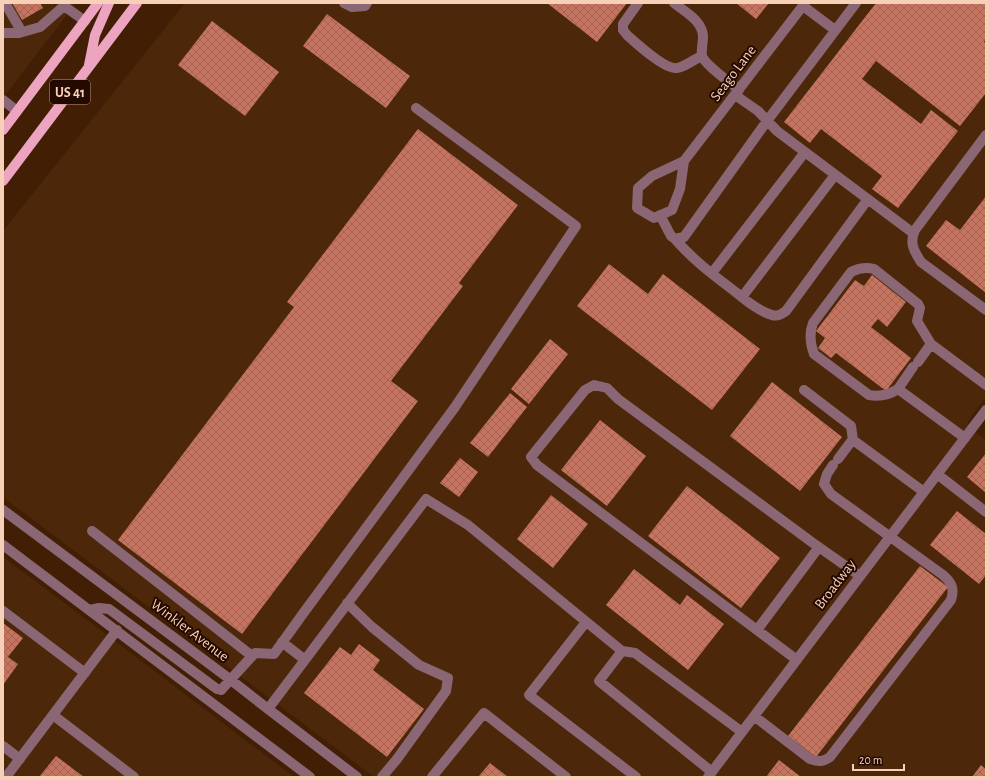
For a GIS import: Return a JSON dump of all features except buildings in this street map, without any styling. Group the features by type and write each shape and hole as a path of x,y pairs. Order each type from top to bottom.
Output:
{"main road":[{"name":"US 41","path":"3,130 98,3"},
{"path":"88,68 95,35 109,3"},
{"name":"US 41","path":"3,181 137,3"}],"street":[{"path":"4,3 19,27 19,32"},
{"path":"344,3 352,7 365,6 368,3"},
{"path":"638,3 623,24 623,30 627,35 663,64 671,68 677,68 702,56"},
{"path":"674,3 699,23 703,36 702,56 706,62 777,131 913,233"},
{"path":"675,239 684,237 688,232 767,121 856,3"},
{"path":"3,33 19,32 40,27 64,4 84,21"},
{"path":"804,4 835,30"},
{"name":"Seago Lane","path":"684,161 680,190 672,210 654,218 637,208 638,188 652,176 684,161 804,4"},
{"path":"3,100 17,111"},
{"path":"90,610 99,608 108,609 217,689 221,690 255,653 274,654 455,407 576,226 416,108"},
{"path":"986,135 913,233 912,237 912,245 921,262 986,310"},
{"path":"712,273 805,152"},
{"path":"742,297 835,175"},
{"path":"660,215 671,236 696,261 742,297 764,312 774,316 781,314 786,310 868,199"},
{"path":"931,344 898,389 885,395 869,396 814,354 811,344 811,329 813,323 851,272 856,269 874,269 918,304 920,308 917,321 931,344 986,385"},
{"path":"797,660 537,465 531,457 584,390 594,385 607,388 618,399 860,576"},
{"path":"898,389 965,438"},
{"path":"804,390 851,426 853,439 924,492"},
{"name":"Broadway","path":"710,775 986,410"},
{"path":"754,716 810,759 817,762 824,761 830,757 951,600 954,593 950,580 831,494 824,484 827,474 853,439"},
{"path":"937,474 986,512"},
{"path":"268,709 426,499 468,525 622,651 635,653 742,732"},
{"name":"Winkler Avenue","path":"3,510 231,680 357,777"},
{"path":"92,531 252,656"},
{"path":"3,545 310,777"},
{"path":"757,630 819,547"},
{"path":"347,603 372,627 419,665 448,678 446,691 397,759 382,777"},
{"path":"3,611 85,673"},
{"path":"586,622 529,695 636,777"},
{"path":"6,777 117,630"},
{"path":"282,642 305,660"},
{"path":"622,651 598,681 710,775"},
{"path":"432,777 484,713 566,777"},
{"path":"53,715 134,777"},
{"path":"3,746 20,759"}],"shaded area":[{"path":"3,3 76,3 3,98"},
{"path":"185,3 986,3 986,397 970,418 968,423 971,429 986,440 986,777 374,777 3,497 3,231"},
{"path":"3,557 111,638 294,777 3,777"}]}
